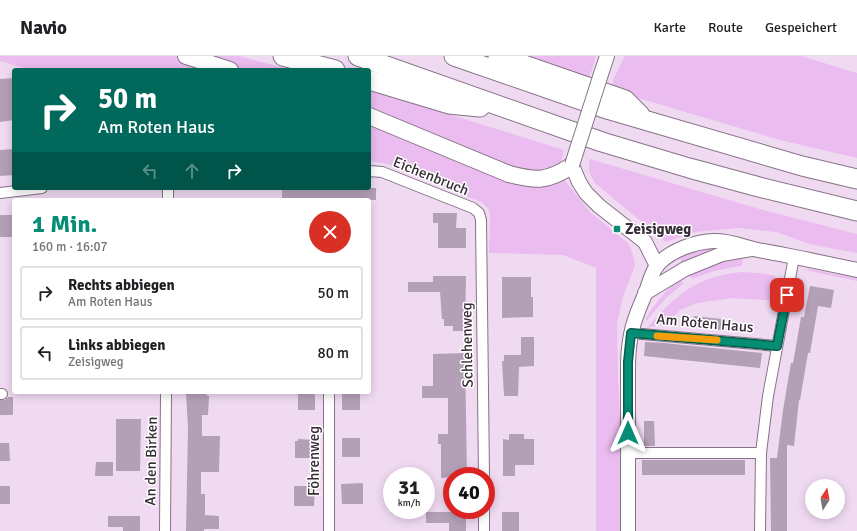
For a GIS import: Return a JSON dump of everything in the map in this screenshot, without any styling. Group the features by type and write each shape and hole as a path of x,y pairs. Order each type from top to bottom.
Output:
{"highway":[{"path":"283,56 328,68"},
{"path":"358,56 602,142 759,187 857,211"},
{"path":"454,56 610,110 802,166 857,179"},
{"path":"498,56 624,100 646,120"},
{"path":"371,81 449,104 516,111"}],"main road":[{"path":"186,56 224,68"},
{"path":"371,117 509,174 528,179 541,180 555,175 572,166"}],"street":[{"path":"607,56 572,166 586,193 599,206 645,242 657,266 666,257 675,252 702,242 714,241 731,242 752,248 857,270"},
{"name":"Eichenbruch","path":"371,171 382,172 421,187 473,208 479,213"},
{"path":"0,193 25,190"},
{"name":"Schlehenweg","path":"479,213 481,220 484,467"},
{"path":"645,293 686,269 722,254 752,248"},
{"path":"760,531 761,453 768,396 794,257"},
{"name":"Am Roten Haus","path":"628,531 628,362 631,333 635,315 657,266"},
{"name":"Am Roten Haus","path":"631,333 777,346"},
{"name":"An den Birken","path":"165,531 166,394"},
{"name":"Föhrenweg","path":"329,394 329,531"},
{"path":"628,453 761,453"},
{"path":"484,519 484,531"}],"shaded area":[{"path":"0,56 239,56 284,68 24,68 0,61"},
{"path":"515,56 596,56 588,82"},
{"path":"625,56 801,56 857,73 857,158 780,140 611,90 614,78"},
{"path":"371,92 564,150 560,166 563,178 590,212 629,244 635,265 623,297 617,324 622,459 620,531 596,531 596,268 563,255 489,253 489,210 483,203 388,164 371,161"},
{"path":"590,159 763,210 857,234 857,253 813,245 776,232 739,228 695,232 666,242 596,184 590,172"},
{"path":"704,248 721,248 683,264 678,257 691,252"},
{"path":"743,258 742,266 704,274 692,279 688,273 711,263"},
{"path":"809,269 857,278 857,281 805,270"},
{"path":"742,272 773,275 781,283 777,301 733,298 697,303 680,310 667,323 647,328 668,306 688,289 712,278"},
{"path":"680,278 683,284 666,298 646,321 645,320 656,303"}],"building":[{"path":"12,78 12,120 0,122 0,79"},
{"path":"12,149 12,175 0,176 0,150"},
{"path":"371,188 376,188 376,200 371,200 371,198 282,198 282,190 371,190"},
{"path":"433,213 457,213 456,228 466,228 466,248 438,248 438,223 433,223"},
{"path":"0,215 12,215 12,237 0,237"},
{"path":"433,276 466,276 465,331 453,331 453,326 444,326 440,292 408,292 408,282 433,282"},
{"path":"502,277 531,277 533,317 502,318"},
{"path":"810,286 834,290 831,308 818,306 810,353 808,353 799,400 794,446 787,445 787,531 771,531 770,458 777,458 791,363 793,363 801,317 804,317"},
{"path":"694,316 722,319 721,330 693,327"},
{"path":"521,337 534,337 534,366 519,367 518,396 504,396 502,361 504,361 504,355 521,355"},
{"path":"645,342 762,353 760,368 644,356"},
{"path":"465,353 467,467 443,467 443,478 441,478 441,444 438,444 438,434 448,434 448,398 422,398 422,386 433,386 433,354"},
{"path":"186,394 206,394 209,396 208,415 202,415 202,436 220,436 219,472 201,472 201,494 205,494 205,515 219,516 219,529 186,531 188,428"},
{"path":"298,394 315,394 315,410 298,410"},
{"path":"342,394 360,394 360,410 342,410"},
{"path":"8,397 13,397 13,415 0,415 0,400 5,400"},
{"path":"116,419 141,419 140,471 116,471"},
{"path":"644,421 654,421 655,446 644,446"},
{"path":"509,434 524,434 524,439 534,439 534,465 515,465 515,476 503,476 503,439 509,440"},
{"path":"342,438 360,438 360,457 342,457"},
{"path":"298,439 315,440 315,458 295,458 295,441 298,441"},
{"path":"0,443 9,443 10,461 0,461"},
{"path":"642,460 745,460 745,475 642,475"},
{"path":"96,462 113,462 113,476 95,476"},
{"path":"363,483 363,504 342,504 341,484"},
{"path":"0,486 10,486 10,504 0,504"},
{"path":"294,486 315,486 314,506 294,506"},
{"path":"435,512 443,512 443,519 466,519 466,531 449,531 449,523 426,523 426,519 435,519"},
{"path":"502,512 519,512 519,531 502,531"},
{"path":"108,516 140,516 140,531 123,531 123,527 108,527"}],"slow traffic":[{"path":"657,336 717,340"}],"place":[{"name":"Zeisigweg","path":"617,229"}],"route":[{"path":"628,433 628,362 631,333 777,346 787,295"}]}
